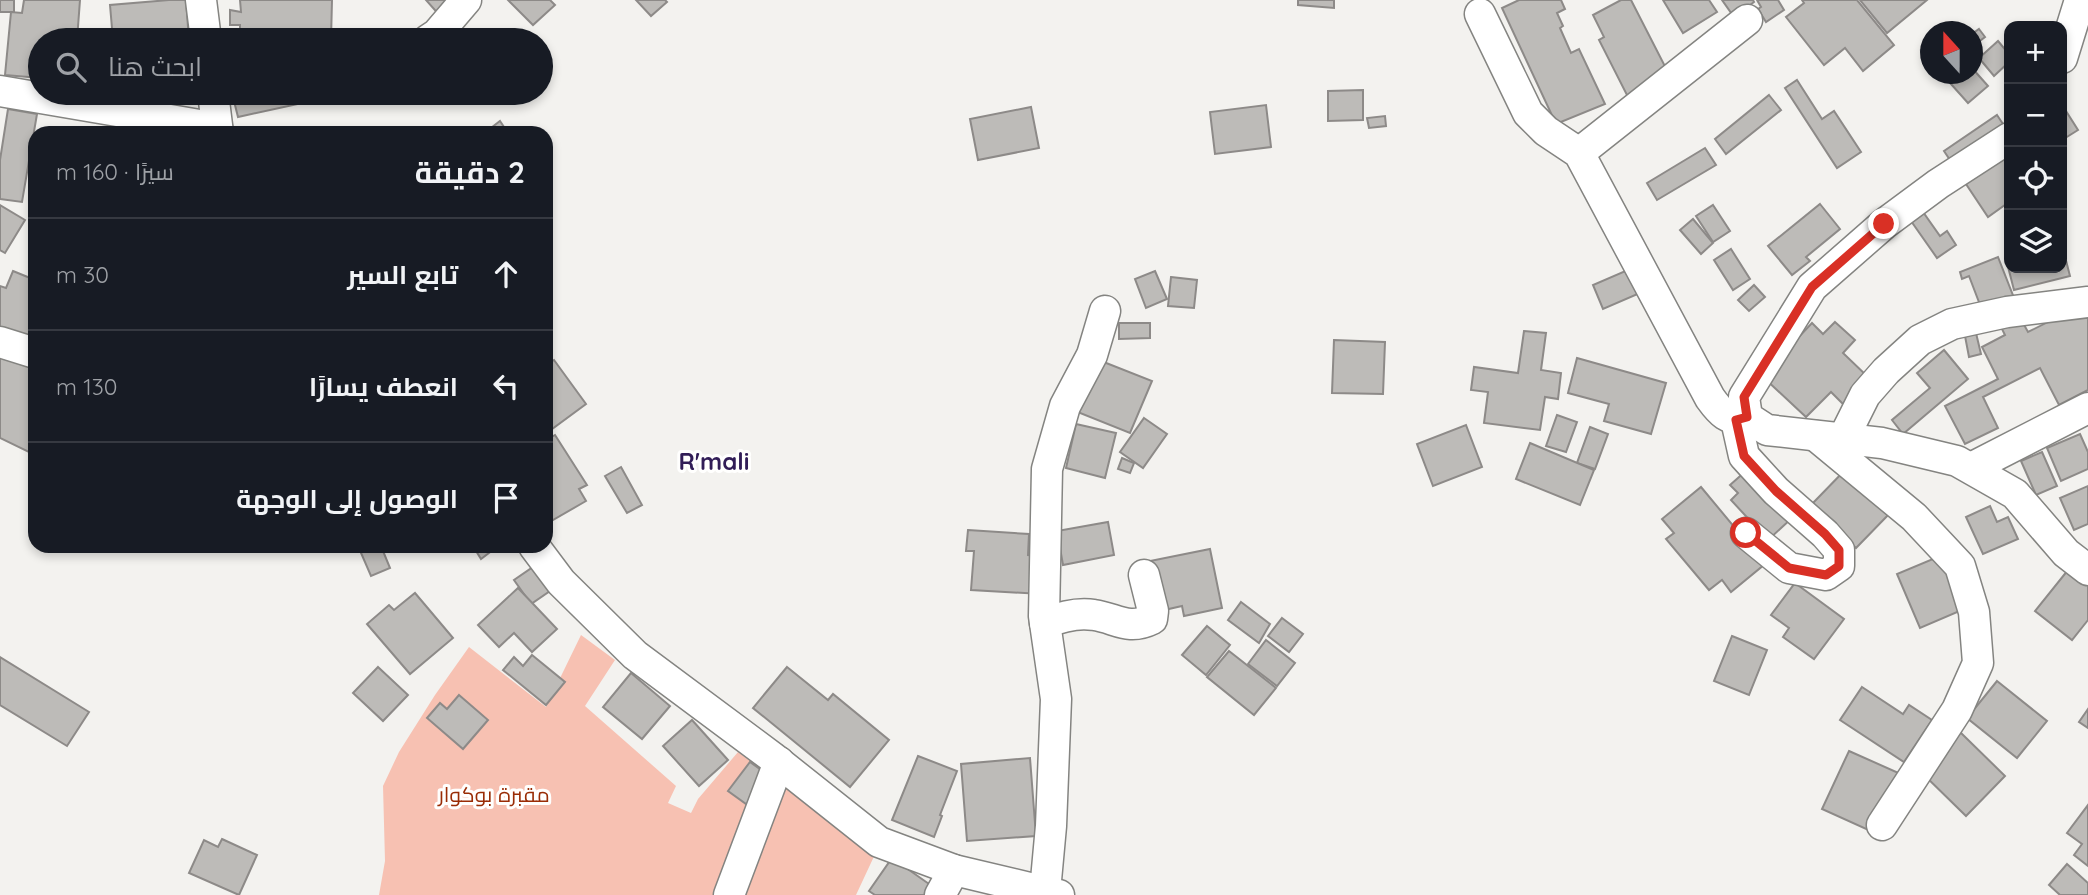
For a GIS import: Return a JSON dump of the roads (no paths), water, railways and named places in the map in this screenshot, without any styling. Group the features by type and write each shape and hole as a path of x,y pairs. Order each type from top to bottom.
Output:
{"street":[{"path":"201,0 204,28"},
{"path":"442,28 466,0"},
{"path":"2067,42 2080,0"},
{"path":"1480,14 1528,113 1546,131 1579,153 1720,412 1767,430 1907,449 1957,461 2015,494 2066,553 2086,565"},
{"path":"1579,153 1747,20"},
{"path":"0,91 28,96"},
{"path":"78,105 195,126"},
{"path":"214,105 217,126"},
{"path":"1746,533 1789,568 1826,575 1839,566 1839,550 1825,534 1776,491 1744,456 1741,419 1744,397 1812,287 1884,224 1938,184 2004,141"},
{"path":"1829,438 1886,370 1920,340 1951,324 2007,312 2088,302"},
{"path":"539,553 561,582 635,655 779,762 879,842 947,882 1052,893 1051,826 1056,699 1045,623 1047,469 1065,406 1092,355 1105,311"},
{"path":"0,342 28,351"},
{"path":"1971,468 2088,408"},
{"path":"1829,438 1914,517 1960,566 1974,612 1978,663 1956,710 1882,825"},
{"path":"1045,623 1076,615 1094,615 1123,624 1142,624 1152,619 1153,611 1144,575"},
{"path":"729,895 779,762"}],"district":[{"name":"R'mali","path":"714,461"}],"park label":[{"name":"مقبرة بوكوار","path":"494,794"}]}
